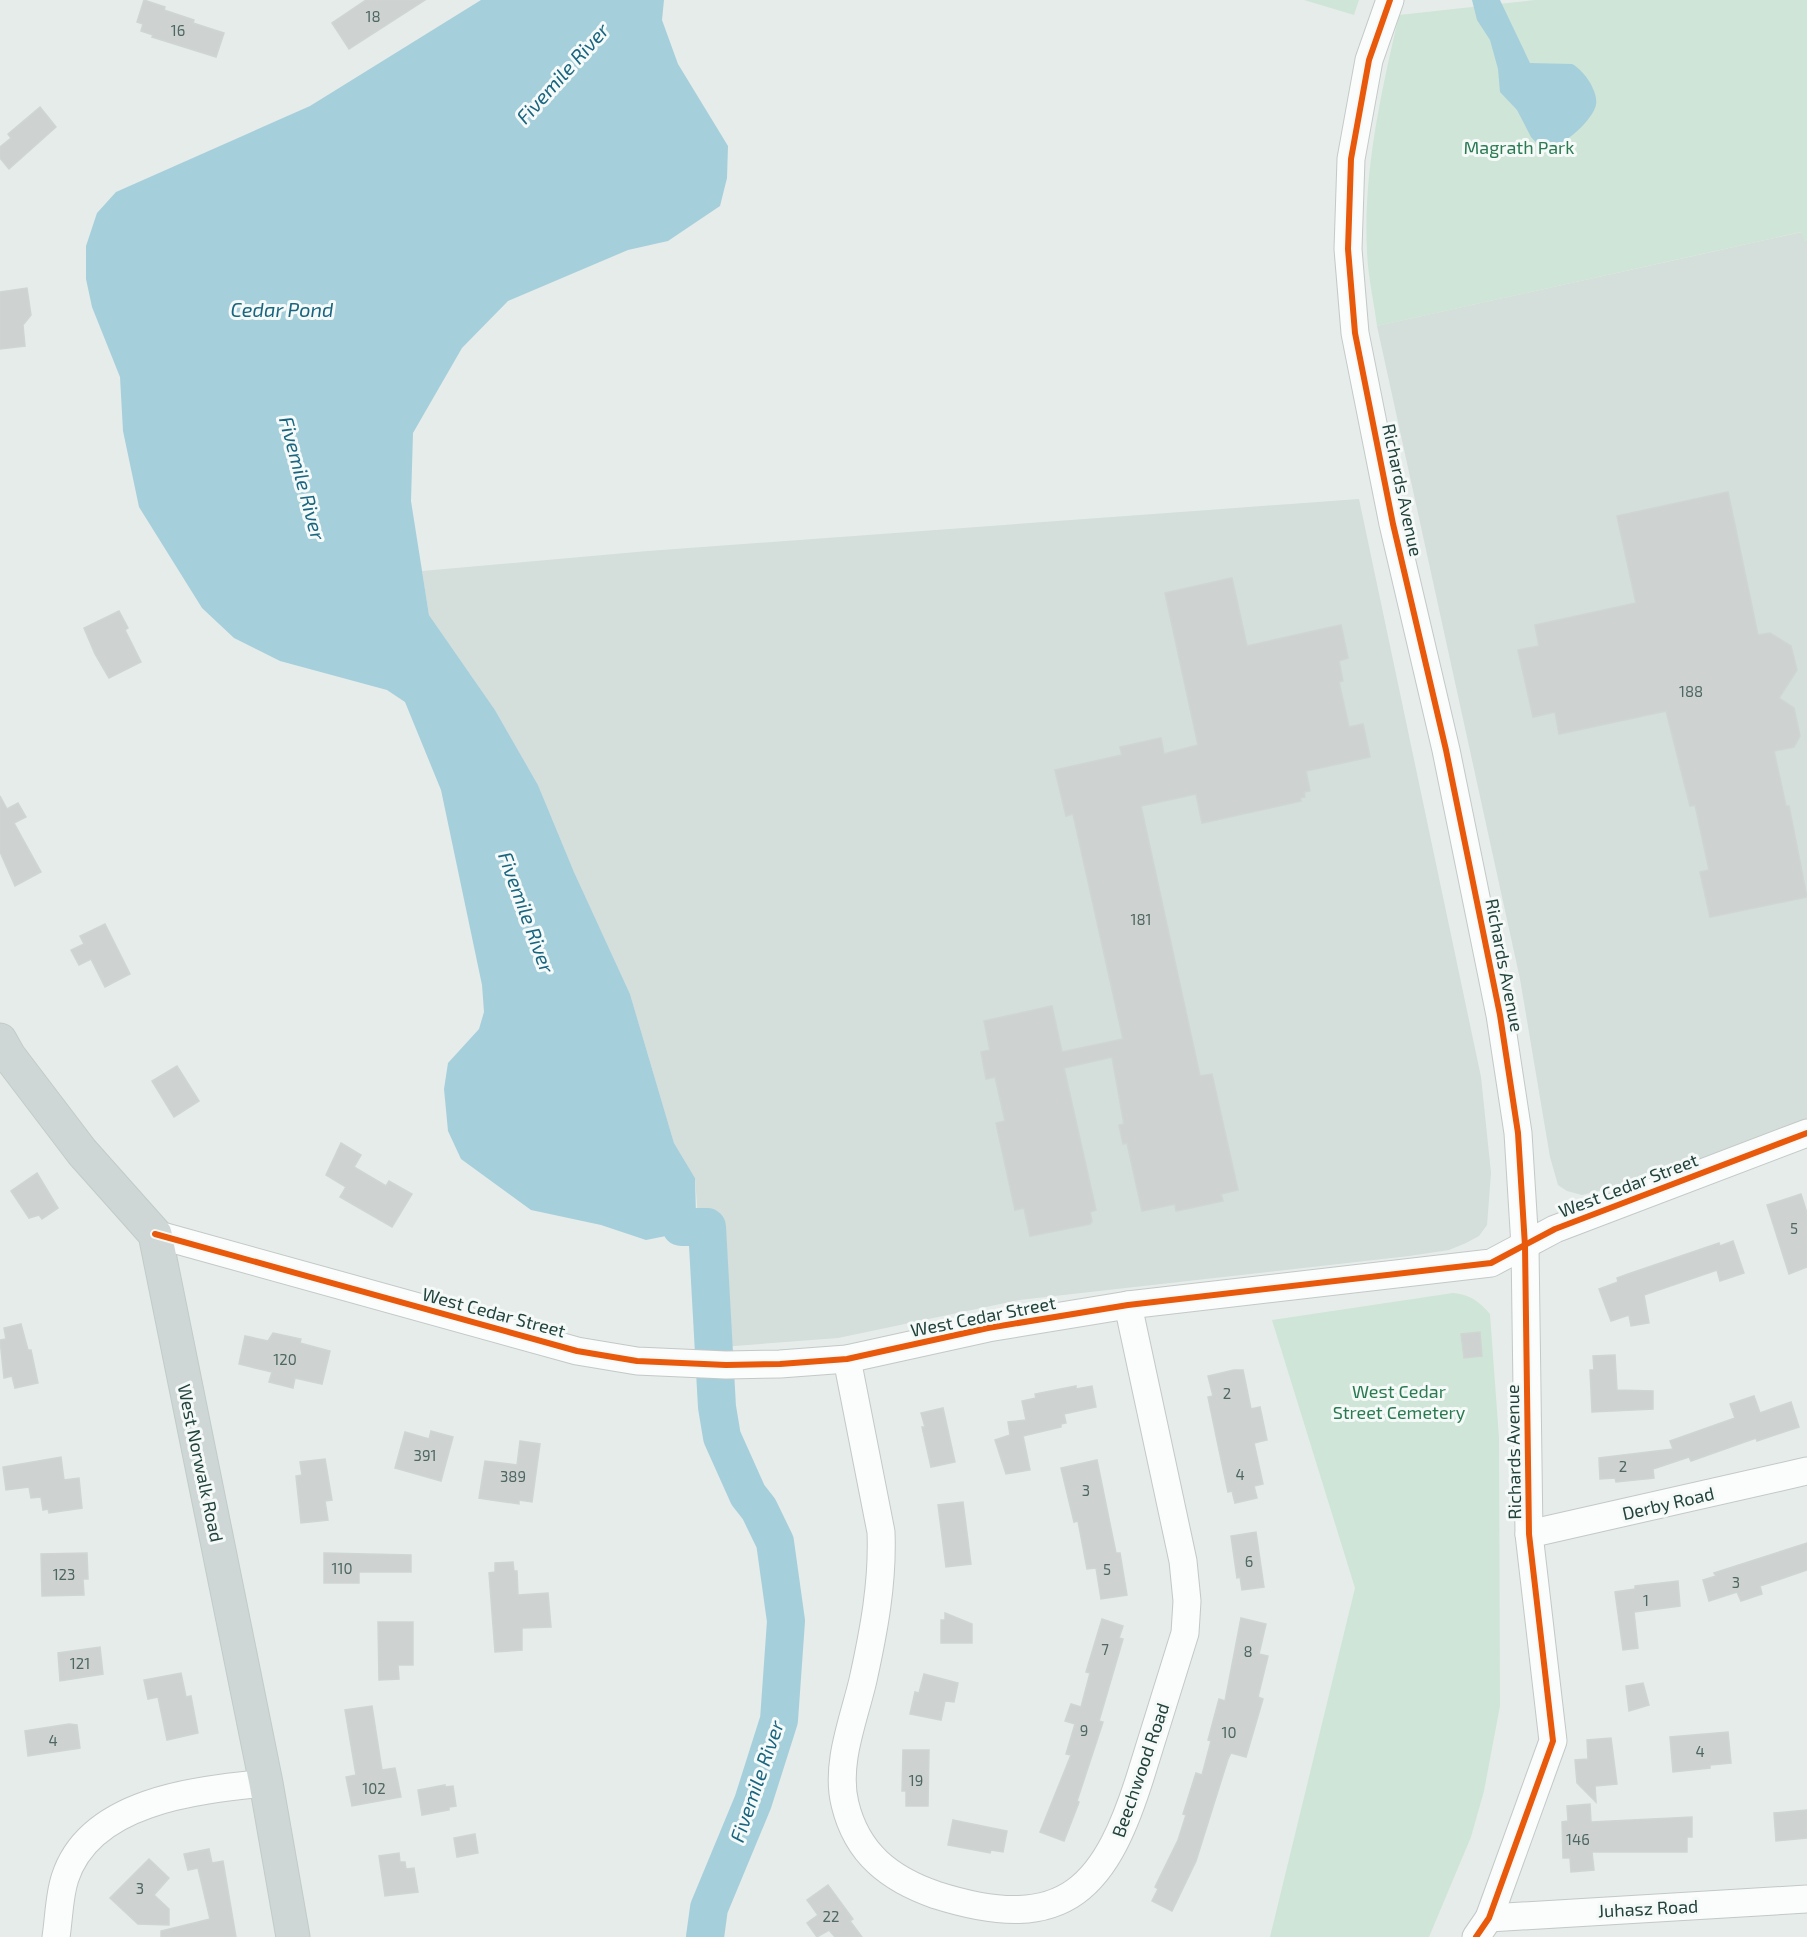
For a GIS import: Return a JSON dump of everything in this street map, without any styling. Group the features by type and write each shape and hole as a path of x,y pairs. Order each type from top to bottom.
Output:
{"main road":[{"path":"0,1040 9,1056 82,1152 155,1234"},
{"name":"West Norwalk Road","path":"155,1234 266,1783 293,1937"}],"street":[{"name":"Richards Avenue","path":"1390,0 1369,60 1351,159 1348,249 1355,333 1394,524 1446,750 1500,1015 1518,1133 1525,1246 1530,1534 1553,1741 1482,1927"},
{"name":"West Cedar Street","path":"155,1234 577,1351 637,1361 726,1365 780,1364 847,1359 988,1328 1128,1305 1491,1263 1555,1229 1807,1133"},
{"name":"Beechwood Road","path":"847,1359 881,1532 882,1555 878,1605 843,1776 847,1813 868,1851 893,1877 946,1898 991,1909 1013,1912 1038,1910 1060,1901 1096,1875 1119,1838 1185,1634 1187,1601 1183,1561 1128,1305"},
{"name":"Derby Road","path":"1530,1534 1807,1471"},
{"path":"56,1937 65,1877 86,1840 130,1810 202,1790 266,1783"},
{"name":"Juhasz Road","path":"1482,1927 1807,1899"}],"shaded area":[{"path":"1802,232 1807,241 1807,1124 1674,1172 1582,1195 1567,1191 1558,1185 1550,1157 1520,979 1377,326"},
{"path":"1359,499 1481,1077 1491,1173 1487,1225 1479,1236 1449,1250 1409,1256 1019,1300 838,1338 708,1348 695,1178 674,1143 630,994 574,872 538,785 495,710 429,615 422,571 648,551"}],"green space":[{"path":"1304,0 1359,0 1354,15"},
{"name":"Magrath Park","path":"1535,0 1807,0 1807,241 1805,242 1801,232 1377,326 1368,261 1366,222 1368,192 1380,103 1399,15"},
{"name":"West Cedar Street Cemetery","path":"1453,1293 1473,1299 1490,1314 1499,1438 1500,1706 1484,1791 1471,1837 1429,1937 1270,1937 1355,1588 1272,1320"}],"water":[{"name":"Cedar Pond","path":"481,0 664,0 662,20 678,64 728,146 727,178 720,206 668,241 628,250 508,301 462,348 413,433 411,501 429,615 495,710 538,785 574,872 630,994 674,1143 695,1178 696,1215 666,1236 646,1240 601,1225 531,1210 461,1159 448,1131 444,1089 448,1063 479,1029 484,1012 482,985 441,790 405,702 387,690 280,661 234,638 202,608 139,507 123,431 120,377 92,307 86,279 86,246 97,213 116,192 310,106"},
{"path":"1472,0 1500,0 1530,63 1572,64 1582,71 1590,83 1596,96 1595,108 1587,121 1565,141 1542,149 1531,137 1517,110 1500,92 1498,69 1490,40 1477,20"}],"building":[{"path":"144,0 165,7 164,10 194,20 193,23 224,33 216,57 152,37 153,35 141,31 143,24 137,22"},
{"path":"366,0 425,0 349,49 332,23"},
{"path":"40,107 56,127 9,169 0,158 0,147 11,138 8,134"},
{"path":"27,288 31,315 23,325 25,346 0,349 0,292"},
{"path":"1728,492 1758,635 1770,633 1791,646 1797,670 1779,698 1794,708 1800,736 1794,747 1774,751 1786,806 1789,806 1807,897 1710,917 1700,872 1709,870 1695,805 1690,806 1666,711 1559,734 1555,712 1533,717 1518,650 1539,646 1535,625 1636,603 1617,516"},
{"path":"1232,578 1247,646 1341,625 1348,658 1339,661 1343,681 1339,682 1349,727 1363,724 1370,757 1306,771 1310,791 1304,792 1305,797 1300,798 1301,801 1202,823 1196,794 1141,806 1200,1076 1212,1074 1238,1190 1221,1194 1223,1201 1176,1211 1175,1204 1142,1211 1127,1143 1123,1144 1119,1125 1124,1124 1112,1057 1064,1068 1096,1210 1090,1212 1092,1221 1090,1224 1030,1236 1024,1208 1015,1210 996,1123 1005,1121 995,1077 986,1079 981,1052 990,1050 984,1021 1052,1006 1062,1052 1123,1039 1073,814 1066,816 1055,770 1122,755 1120,747 1161,738 1164,754 1198,745 1165,593"},
{"path":"119,611 128,628 125,630 141,662 109,678 84,628"},
{"path":"0,796 7,809 18,803 26,817 14,823 41,872 15,886 0,852"},
{"path":"105,924 130,974 105,987 91,959 79,965 71,950 84,944 80,936"},
{"path":"177,1066 199,1101 174,1117 152,1081"},
{"path":"341,1143 361,1155 354,1167 386,1186 389,1181 412,1194 392,1227 340,1197 346,1187 326,1175"},
{"path":"37,1173 58,1208 42,1219 39,1215 29,1218 11,1191"},
{"path":"1801,1194 1807,1213 1807,1267 1789,1274 1767,1205"},
{"path":"1733,1241 1744,1273 1720,1281 1717,1270 1644,1295 1649,1323 1631,1326 1629,1315 1611,1321 1599,1289 1618,1282 1617,1278 1628,1274 1719,1243 1720,1246"},
{"path":"21,1324 28,1350 31,1350 38,1383 15,1388 12,1376 4,1378 0,1340 6,1339 4,1328"},
{"path":"1480,1332 1482,1356 1464,1358 1461,1334"},
{"path":"273,1333 301,1339 300,1343 330,1351 322,1384 295,1378 293,1388 269,1382 272,1372 239,1364 245,1336 268,1341"},
{"path":"1615,1355 1617,1390 1653,1391 1653,1409 1592,1412 1590,1370 1594,1370 1593,1356"},
{"path":"1243,1370 1251,1409 1260,1407 1267,1440 1254,1443 1263,1484 1254,1486 1257,1498 1235,1503 1232,1491 1228,1492 1208,1397 1213,1396 1208,1376"},
{"path":"1076,1386 1076,1389 1092,1386 1096,1407 1064,1414 1066,1423 1061,1424 1061,1427 1023,1436 1030,1470 1006,1474 995,1440 1010,1435 1008,1422 1026,1420 1022,1401 1036,1398 1035,1394"},
{"path":"1754,1396 1760,1413 1791,1402 1799,1427 1757,1441 1756,1438 1691,1461 1689,1457 1653,1469 1654,1478 1616,1482 1615,1478 1600,1479 1599,1458 1673,1449 1670,1441 1735,1418 1730,1404"},
{"path":"943,1408 955,1462 931,1467 921,1413"},
{"path":"431,1431 453,1437 441,1481 395,1468 405,1432 429,1439"},
{"path":"520,1441 540,1444 532,1502 519,1500 519,1504 479,1498 485,1461 517,1465"},
{"path":"61,1457 64,1480 79,1478 82,1508 49,1513 48,1509 43,1510 41,1497 31,1498 29,1487 6,1490 3,1467"},
{"path":"325,1459 332,1500 325,1501 328,1520 301,1523 296,1476 302,1475 300,1462"},
{"path":"1097,1460 1116,1553 1120,1553 1127,1595 1101,1599 1096,1568 1087,1569 1078,1521 1074,1522 1061,1468"},
{"path":"963,1502 971,1564 946,1567 938,1505"},
{"path":"1256,1532 1264,1587 1242,1590 1240,1577 1237,1578 1231,1536"},
{"path":"1807,1543 1807,1570 1760,1586 1762,1594 1741,1601 1737,1592 1709,1601 1703,1580 1716,1576 1714,1573"},
{"path":"87,1553 88,1579 83,1579 84,1595 42,1596 41,1554"},
{"path":"324,1553 411,1555 411,1572 359,1572 359,1583 324,1583"},
{"path":"513,1562 514,1571 517,1571 518,1595 548,1593 551,1627 522,1628 522,1650 495,1652 489,1573 495,1572 495,1563"},
{"path":"1678,1581 1680,1606 1634,1612 1638,1648 1623,1650 1615,1592 1635,1589 1635,1586"},
{"path":"945,1613 972,1624 972,1643 941,1643 941,1620 945,1620"},
{"path":"1241,1618 1266,1624 1259,1654 1268,1656 1258,1697 1263,1699 1246,1757 1231,1753 1228,1759 1196,1861 1172,1911 1152,1901 1158,1889 1155,1887 1178,1840 1186,1815 1183,1814 1196,1773 1202,1775 1219,1699 1225,1701"},
{"path":"1102,1619 1123,1626 1119,1638 1123,1639 1099,1721 1103,1722 1077,1801 1079,1802 1064,1841 1040,1832 1071,1755 1066,1754 1075,1724 1065,1721 1071,1704 1081,1707 1090,1673 1086,1672"},
{"path":"378,1622 413,1622 413,1665 398,1665 399,1679 379,1680"},
{"path":"100,1647 103,1674 60,1681 58,1653"},
{"path":"181,1673 186,1697 191,1696 198,1733 167,1740 158,1697 148,1699 144,1680"},
{"path":"924,1674 958,1683 954,1702 945,1701 941,1720 910,1714 915,1692 919,1693"},
{"path":"1643,1683 1649,1705 1629,1711 1626,1686"},
{"path":"372,1706 382,1770 395,1768 401,1797 352,1806 346,1777 356,1775 345,1710"},
{"path":"69,1724 77,1725 80,1748 28,1756 25,1731"},
{"path":"1728,1732 1731,1763 1673,1772 1670,1737"},
{"path":"1611,1738 1617,1784 1595,1786 1596,1802 1577,1783 1575,1760 1588,1759 1587,1740"},
{"path":"903,1750 929,1750 928,1806 906,1806 906,1791 902,1791"},
{"path":"445,1785 445,1787 453,1786 456,1806 449,1807 449,1810 422,1815 418,1790"},
{"path":"1590,1804 1591,1822 1692,1817 1692,1837 1687,1837 1687,1852 1592,1852 1594,1870 1571,1872 1570,1858 1563,1858 1562,1822 1568,1821 1567,1806"},
{"path":"1807,1810 1807,1838 1776,1841 1774,1813"},
{"path":"953,1820 1007,1831 1003,1852 991,1850 990,1853 948,1845"},
{"path":"475,1834 478,1853 457,1857 454,1838"},
{"path":"209,1849 212,1863 223,1861 236,1937 161,1937 161,1931 210,1919 198,1868 188,1870 184,1854"},
{"path":"399,1853 400,1862 405,1862 406,1869 414,1868 418,1892 385,1896 379,1856"},
{"path":"149,1859 169,1878 154,1895 169,1909 169,1925 138,1924 110,1898"},
{"path":"828,1885 853,1919 850,1921 862,1937 835,1937 829,1930 817,1937 807,1923 818,1915 807,1900"}],"waterway":[{"name":"Fivemile River","path":"681,1227 707,1227 717,1407 722,1437 748,1495 759,1509 775,1542 786,1621 779,1720 753,1802 709,1908 705,1937"}],"cycle path":[{"path":"1390,0 1369,60 1351,159 1348,249 1355,333 1393,524 1446,750 1500,1015 1518,1133 1525,1246 1529,1534 1553,1741 1489,1918 1476,1937"},
{"path":"155,1234 577,1351 637,1361 726,1365 780,1364 847,1359 988,1328 1128,1305 1491,1263 1555,1229 1807,1133"}]}
